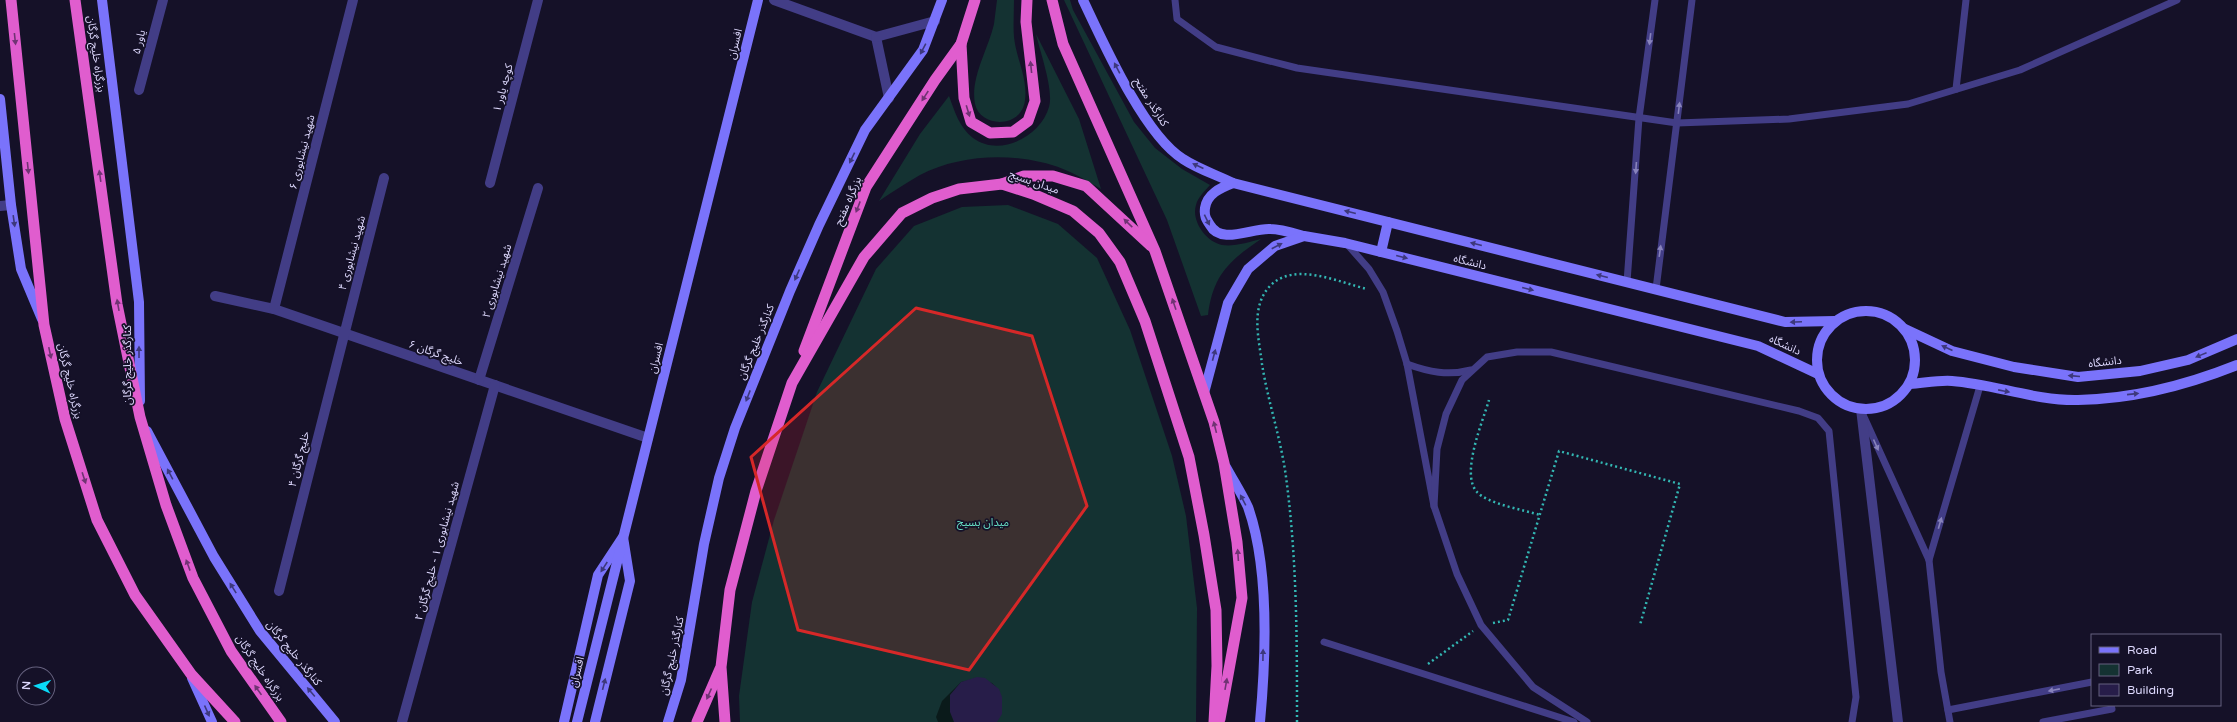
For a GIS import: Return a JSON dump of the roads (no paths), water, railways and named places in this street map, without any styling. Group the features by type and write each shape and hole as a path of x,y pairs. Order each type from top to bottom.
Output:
{"highway":[{"name":"بزرگراه خلیج گرگان","path":"11,0 44,326 65,419 97,520 135,595 190,674 235,722"},
{"name":"بزرگراه خلیج گرگان","path":"75,0 117,304 140,417 166,505 193,578 231,651 281,722"},
{"name":"بزرگراه مفتح","path":"792,384 866,187 935,80 961,44 974,0"},
{"path":"961,44 964,98 971,122 990,133 1013,132 1028,121 1035,101 1026,22 1027,0"},
{"path":"1052,0 1063,44 1155,250 1214,422 1224,463 1237,542 1242,598 1220,722"},
{"path":"1002,184 1024,176 1053,176 1086,186 1126,221 1155,250"},
{"name":"میدان بسیج","path":"725,722 721,667 730,590 756,491 792,384 864,257 902,213 932,198 959,189 1002,184 1032,194 1073,211 1099,233 1120,262 1145,321 1189,457 1204,535 1216,610 1217,666 1214,722"},
{"path":"697,722 721,667"}],"main road":[{"name":"کنارگذر خلیج گرگان","path":"102,0 139,302 140,417 214,557 260,631 335,722"},
{"name":"افسران","path":"577,722 758,0"},
{"name":"کنارگذر خلیج گرگان","path":"668,722 681,680 707,529 719,478 735,428 790,291 865,130 923,50 942,0"},
{"name":"کنارگذر مفتح","path":"1083,0 1120,74 1156,134 1182,159 1233,183"},
{"path":"0,99 11,205 21,269 44,326"},
{"path":"1233,183 1218,189 1206,201 1204,216 1213,231 1226,236 1252,230 1271,228 1304,236"},
{"name":"دانشگاه","path":"1233,183 1785,322 1835,320"},
{"path":"1381,252 1388,222"},
{"name":"دانشگاه","path":"1204,392 1228,303 1248,269 1275,246 1304,236 1345,243 1758,346 1818,374"},
{"path":"1872,310 1890,316 1905,329 1914,346 1916,365 1910,384 1897,399 1880,408 1861,409 1842,404 1827,391 1818,374 1817,354 1823,335 1835,320 1853,312 1872,310"},
{"name":"دانشگاه","path":"1905,329 1952,351 2014,367 2078,377 2140,371 2188,360 2237,339"},
{"path":"1910,384 1952,381 2012,393 2078,400 2144,393 2197,381 2237,365"},
{"path":"1224,463 1247,507 1260,560 1264,614 1262,707 1260,722"},
{"path":"564,722 598,575 623,537"},
{"path":"595,722 630,581 623,537"},
{"path":"190,674 212,722"},
{"path":"1262,707 1266,722"}],"street":[{"name":"یاور ۵","path":"139,90 163,0"},
{"name":"شهید نیشابوری ۶","path":"274,309 353,0"},
{"name":"کوچه یاور ۱","path":"490,183 538,0"},
{"path":"774,0 876,37 935,21"},
{"path":"876,37 889,98"},
{"name":"شهید نیشابوری ۴","path":"343,333 384,178"},
{"name":"شهید نیشابوری ۲","path":"479,380 538,188"},
{"path":"0,206 11,205"},
{"name":"خلیج گرگان ۶","path":"215,296 274,309 648,438"},
{"name":"خلیج گرگان ۴","path":"279,591 343,333"},
{"name":"شهید نیشابوری ۱ - خلیج گرگان ۲","path":"402,722 495,386"},
{"path":"1861,409 1898,722"}],"lane":[{"path":"1175,0 1177,20 1216,47 1290,66 1677,123 1797,118 1908,104 2020,70 2177,0"},
{"path":"1627,282 1639,118 1655,0"},
{"path":"1656,289 1692,0"},
{"path":"1956,89 1966,0"},
{"path":"1345,243 1369,269 1383,292 1407,364 1434,506 1457,574 1481,625 1533,687 1588,722"},
{"path":"1434,506 1437,449 1446,414 1462,380 1487,357 1517,352 1551,352 1799,411 1818,418 1829,431 1856,697 1852,722"},
{"path":"1407,364 1431,373 1457,374 1474,369"},
{"path":"1929,560 1980,386"},
{"path":"1861,409 1929,560 1941,672 1950,722"},
{"path":"1324,642 1574,722"},
{"path":"1948,710 2091,682"},
{"path":"2043,722 2112,709 2111,706"}]}
